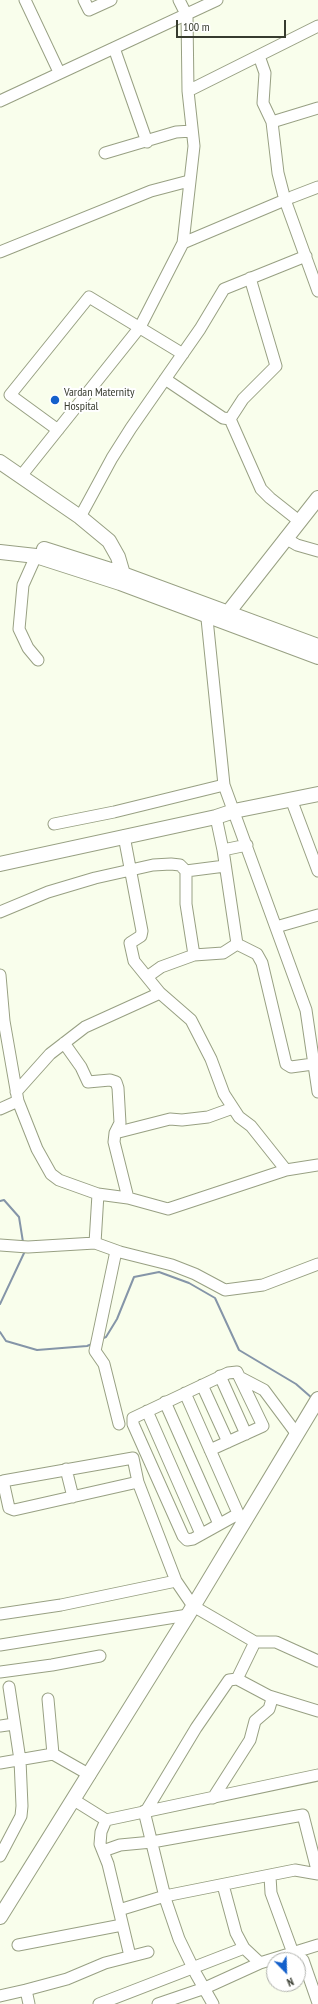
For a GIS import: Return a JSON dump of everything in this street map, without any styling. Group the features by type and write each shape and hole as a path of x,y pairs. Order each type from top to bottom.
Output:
{"main road":[{"path":"0,462 80,517 110,541 118,557 122,579"},
{"path":"225,617 318,498"},
{"path":"0,544 39,548 206,609 318,657"},
{"path":"0,552 36,556 122,579"},
{"path":"225,617 318,646"},
{"path":"0,864 216,817 234,810 318,794"},
{"path":"0,1917 191,1611 240,1518 316,1403"}],"street":[{"path":"25,0 59,72"},
{"path":"84,0 89,10 111,0"},
{"path":"21,476 140,327 182,243 194,146 188,91 187,16 179,0"},
{"path":"0,101 59,72 187,16 217,0"},
{"path":"188,91 318,26"},
{"path":"114,48 147,142"},
{"path":"259,56 265,73 263,103 272,122 278,174 285,200 318,291"},
{"path":"272,122 318,108"},
{"path":"105,153 147,142 176,132 192,131"},
{"path":"0,252 151,191 189,181"},
{"path":"182,243 318,187"},
{"path":"80,517 112,458 183,354 224,289 306,256"},
{"path":"230,419 244,398 276,366 250,278"},
{"path":"58,430 10,395 89,297 183,354"},
{"path":"165,379 223,418 230,419"},
{"path":"230,419 261,489 299,521"},
{"path":"286,538 297,545 318,551"},
{"path":"36,556 24,585 19,629 28,648 38,660"},
{"path":"206,609 224,785 306,1010 318,1092"},
{"path":"54,824 114,812 224,785"},
{"path":"291,799 315,853 318,871"},
{"path":"216,817 223,850 237,944"},
{"path":"124,836 142,931 141,936 130,943 134,961 160,992 191,1020 211,1059 224,1094 239,1117 251,1126 286,1170"},
{"path":"223,850 247,845"},
{"path":"0,912 48,892 130,870 153,865 180,865 186,871 186,904 194,955"},
{"path":"186,871 225,866"},
{"path":"276,927 318,915"},
{"path":"147,976 161,967 194,955 223,952 237,944"},
{"path":"237,944 257,954 262,963 286,1064 290,1067 313,1064"},
{"path":"0,975 4,1021 17,1097 37,1149 51,1174 60,1180 98,1194 128,1198 168,1209 177,1208 286,1170 318,1165"},
{"path":"0,1110 17,1097 50,1054 85,1027 160,992"},
{"path":"64,1043 81,1066 88,1082 110,1080 116,1082 118,1088 120,1123 115,1133 115,1148 128,1198"},
{"path":"115,1133 170,1119 182,1120 208,1117 233,1108"},
{"path":"95,1243 98,1194"},
{"path":"5,1245 28,1247 95,1243 116,1251 172,1265 195,1274 225,1290 263,1285 318,1264"},
{"path":"116,1251 94,1352 104,1364 119,1424"},
{"path":"185,1393 210,1450 240,1518 220,1524 187,1540 183,1536 148,1459 132,1421 133,1418 220,1376 235,1371 238,1372 262,1422 260,1428 210,1450"},
{"path":"220,1376 246,1434"},
{"path":"241,1378 264,1390 296,1433"},
{"path":"202,1385 228,1442"},
{"path":"165,1402 220,1524"},
{"path":"147,1411 201,1534"},
{"path":"138,1482 14,1510 10,1508 3,1484 5,1479 130,1457 133,1458 138,1482 176,1580 191,1611"},
{"path":"66,1469 73,1497"},
{"path":"0,1614 62,1605 176,1580"},
{"path":"0,1645 191,1611 255,1642 276,1642 318,1661"},
{"path":"237,1679 255,1642"},
{"path":"0,1672 52,1665 100,1656"},
{"path":"213,2004 178,1939 164,1896 145,1811 204,1716 229,1680 237,1679 270,1696 318,1711"},
{"path":"0,1856 21,1816 20,1760 9,1687"},
{"path":"213,1798 250,1740 255,1721 269,1709 272,1699 270,1696"},
{"path":"48,1699 53,1754"},
{"path":"0,1726 14,1724"},
{"path":"0,1763 53,1754 90,1775"},
{"path":"74,1800 106,1820 318,1775"},
{"path":"96,1814 101,1832"},
{"path":"103,1851 120,1845 152,1842 303,1815 318,1874 295,1870 270,1876 248,1878 223,1885 164,1896 119,1910"},
{"path":"106,1820 101,1832 100,1844 108,1864 130,1956"},
{"path":"270,1876 271,1893 293,1952 318,1945"},
{"path":"223,1885 236,1933 244,1948 260,1962"},
{"path":"18,1945 122,1925"},
{"path":"99,2004 244,1948"},
{"path":"0,1996 67,1979 105,1963 148,1952"},
{"path":"158,2004 205,1988 266,1960"},
{"path":"306,1969 318,2003"},
{"path":"26,1990 29,2004"}],"waterway":[{"path":"0,1201 4,1200 19,1217 23,1242"},
{"path":"0,1304 25,1251"},
{"path":"101,1339 106,1337 117,1319 134,1277 159,1272 189,1283 215,1298 239,1350 296,1384 312,1398"},
{"path":"0,1332 6,1341 37,1350 87,1346 92,1344"}],"place":[{"name":"Vardan Maternity Hospital","path":"55,400"}]}
